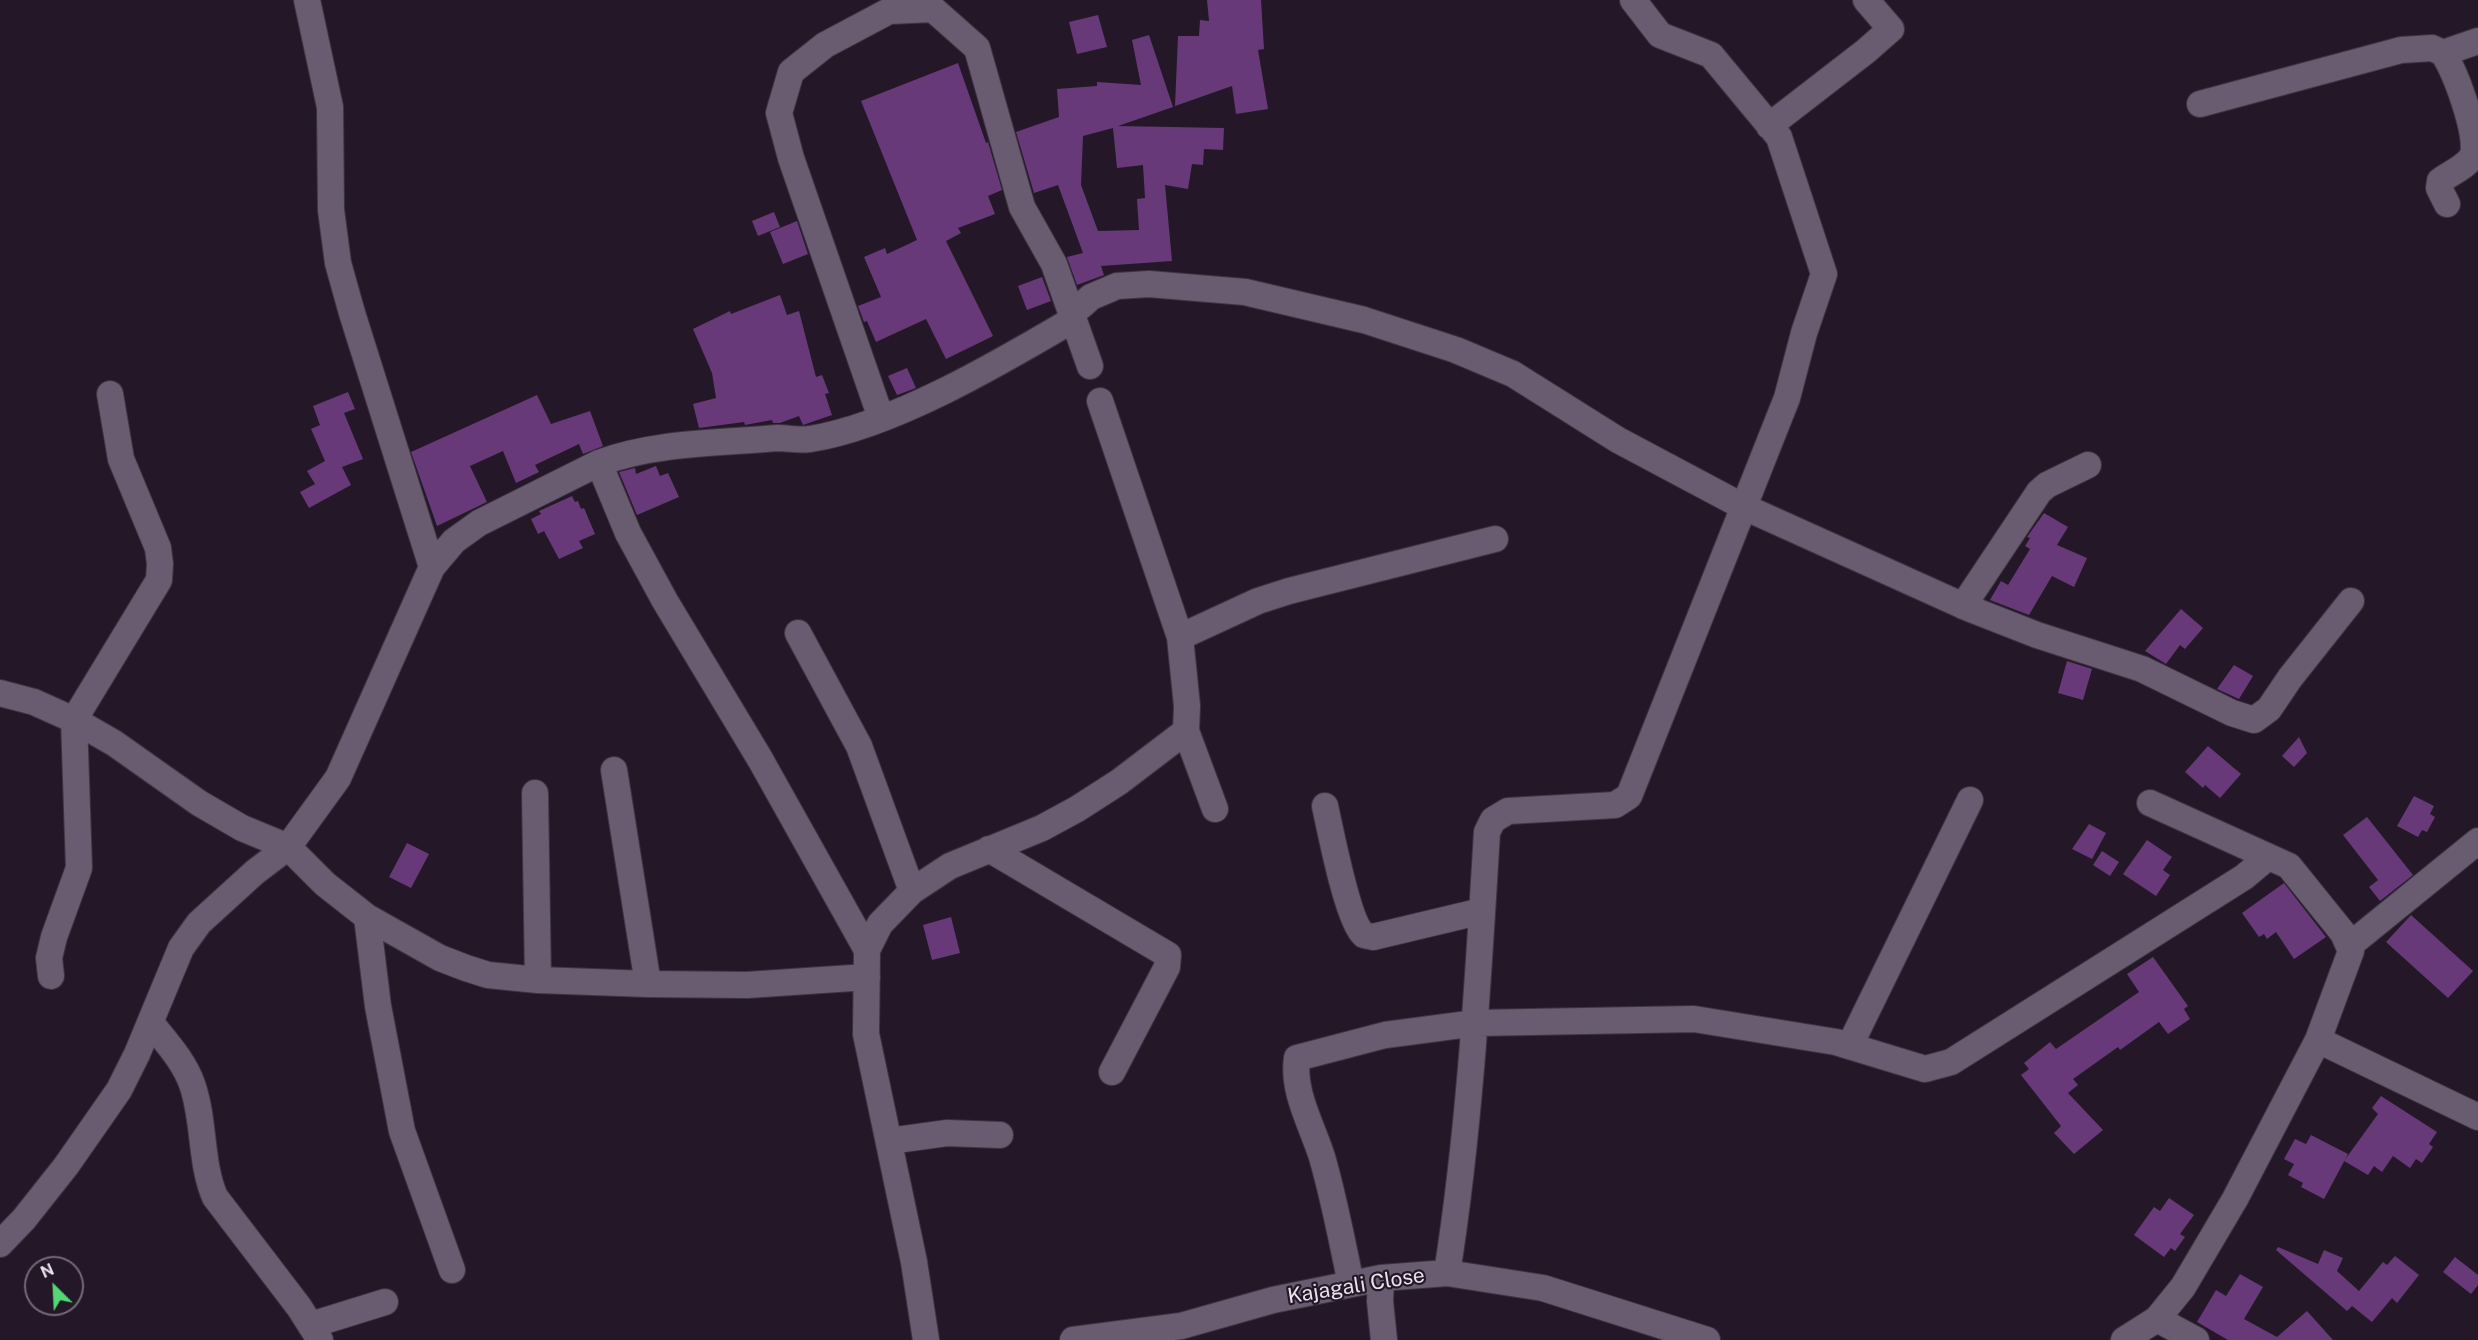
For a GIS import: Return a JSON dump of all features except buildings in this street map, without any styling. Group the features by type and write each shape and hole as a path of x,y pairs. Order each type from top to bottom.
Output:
{"street":[{"path":"307,0 330,107 331,210 339,263 352,313 432,567"},
{"path":"1447,1273 1461,1182 1476,1023 1487,832 1493,820 1508,812 1615,806 1629,796 1742,506 1788,398 1804,333 1824,274 1779,137 1711,56 1660,35 1633,0"},
{"path":"1769,126 1891,29 1866,0"},
{"path":"881,418 791,158 779,113 790,72 825,45 889,11 933,9 976,48 1022,207 1054,264 1077,313 1090,366"},
{"path":"2200,104 2401,50 2432,48 2444,53 2478,41"},
{"path":"2444,53 2475,129 2474,155 2466,165 2440,180 2439,188 2447,204"},
{"path":"0,1244 24,1220 100,1119 133,1063 151,1023 166,979 181,948 199,923 246,879 288,847 338,778 432,567 454,541 478,523 599,463 618,456 665,447 784,438 806,440 881,418 934,394 1077,313 1091,297 1117,286 1199,287 1245,292 1395,329 1456,350 1513,374 1618,440 1742,506 1963,606 2037,635 2142,669 2232,713 2254,720 2269,709 2290,678 2351,601"},
{"path":"51,976 49,958 79,868 74,720 159,580 158,548 121,459 110,394"},
{"path":"1100,401 1180,637 1187,706 1186,731 1215,809"},
{"path":"599,463 628,533 665,601 754,749 867,950"},
{"path":"1963,606 2039,492 2047,485 2088,465"},
{"path":"1180,637 1258,601 1289,591 1495,539"},
{"path":"798,633 859,746 912,891"},
{"path":"0,693 34,702 74,720 114,743 199,804 242,828 288,847 325,884 367,917 440,958 466,968 488,975 538,980 648,984 747,985 867,976"},
{"path":"930,1340 866,1034 867,950 880,924 912,891 950,866 1042,828 1077,808 1119,782 1186,731"},
{"path":"614,770 648,984"},
{"path":"535,793 538,980"},
{"path":"1850,1045 1970,800"},
{"path":"2124,1340 2157,1319 2183,1287 2235,1199 2318,1040 2349,958 2350,945 2289,866 2150,803"},
{"path":"1325,806 1340,873 1358,926 1364,935 1373,937 1482,911"},
{"path":"2350,945 2478,841"},
{"path":"989,849 1168,956 1167,967 1112,1072"},
{"path":"1351,1284 1324,1167 1298,1086 1295,1072 1297,1058 1385,1035 1476,1023 1694,1019 1850,1045 1924,1069 1951,1062 2244,877 2268,857"},
{"path":"367,917 378,1006 402,1131 452,1270"},
{"path":"151,1023 180,1060 192,1083 204,1136 210,1185 216,1197 315,1333 385,1302"},
{"path":"2318,1040 2478,1117"},
{"path":"889,1141 947,1133 1000,1135"},
{"name":"Kajagali Close","path":"1073,1340 1181,1326 1273,1300 1381,1278 1447,1273 1543,1288 1707,1340"},
{"path":"1381,1278 1380,1301 1384,1340"},
{"path":"2157,1319 2196,1340"}]}
